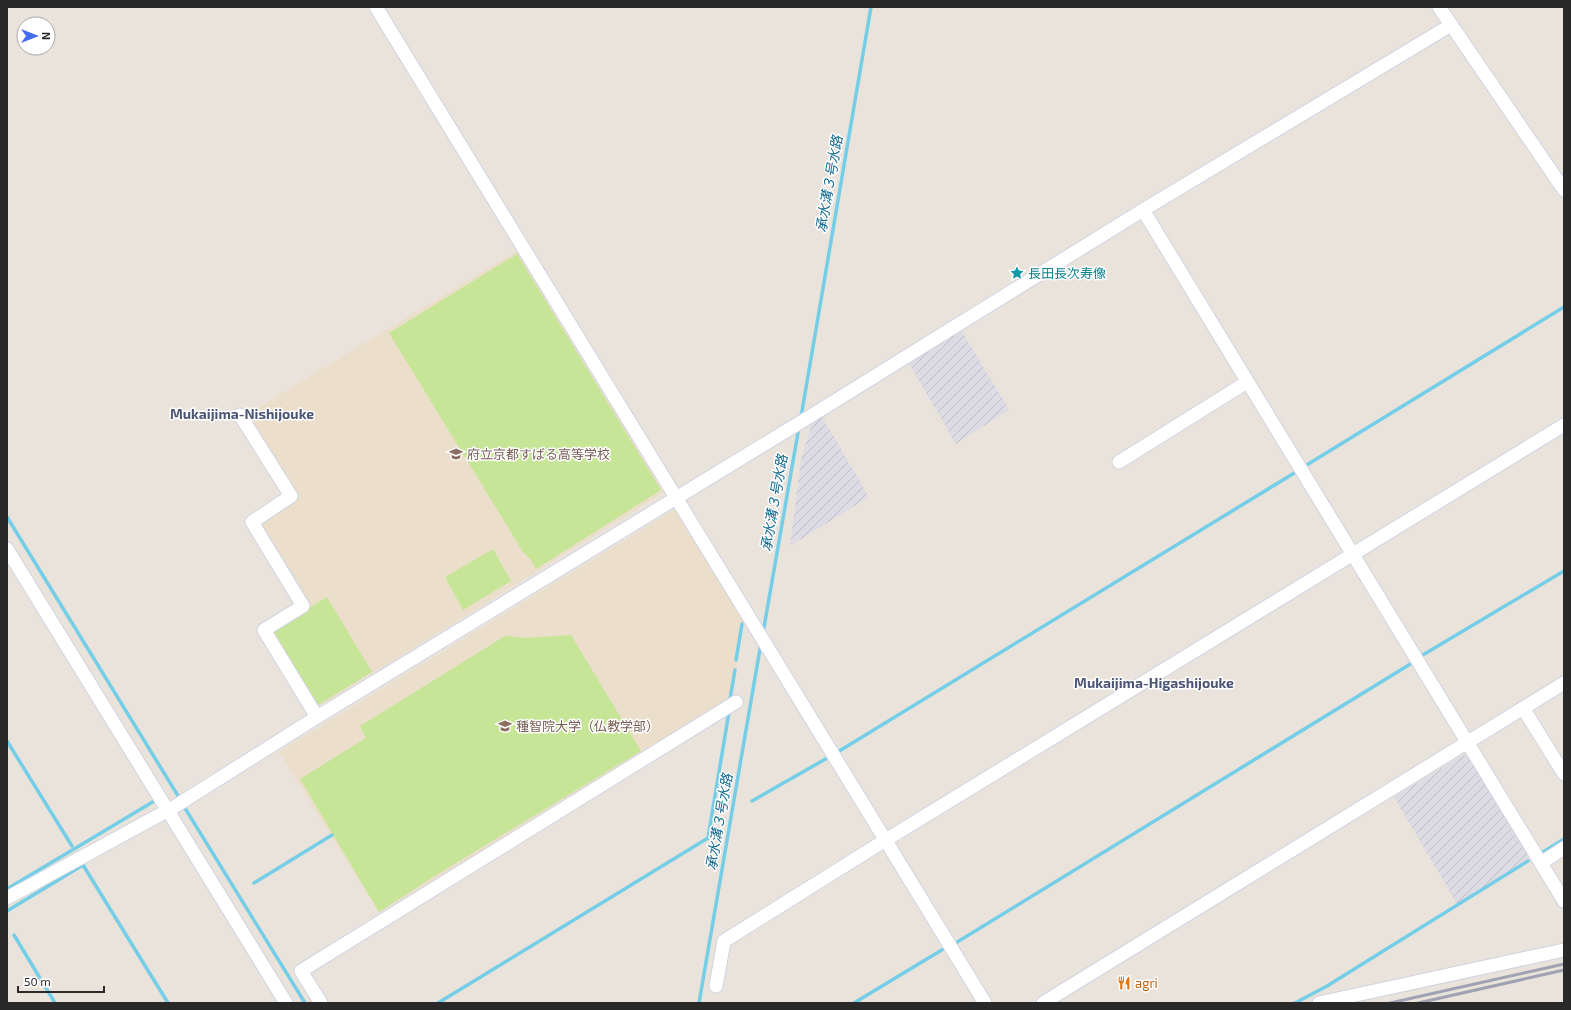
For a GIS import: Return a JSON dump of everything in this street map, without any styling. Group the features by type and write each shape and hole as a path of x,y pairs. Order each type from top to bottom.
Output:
{"street":[{"path":"376,7 754,627 768,647 884,841 985,1003"},
{"path":"1439,7 1564,190"},
{"path":"7,898 171,809 317,717 787,429 809,417 1143,210 1451,25"},
{"path":"1143,210 1247,382 1354,554 1564,901"},
{"path":"1119,462 1247,382"},
{"path":"240,415 291,496 252,522 303,606 264,630 317,717"},
{"path":"716,986 724,941 884,841 1564,425"},
{"path":"7,549 171,809 286,1003"},
{"path":"1043,1003 1564,683"},
{"path":"321,1003 301,971 736,702"},
{"path":"1523,708 1564,774"},
{"path":"1541,862 1564,848"},
{"path":"1319,1003 1564,950"}],"shaded area":[{"name":"府立京都すばる高等学校","path":"518,250 664,490 663,493 318,707 312,706 307,607 259,523 297,499 248,418 249,413"},
{"path":"961,330 1009,410 956,444 909,364"},
{"path":"822,417 869,497 790,546 801,460 812,423"},
{"name":"種智院大学（仏教学部）","path":"676,509 744,618 731,701 379,913 279,752"},
{"path":"1463,755 1468,756 1530,857 1457,904 1394,797"}],"green space":[{"path":"517,254 661,490 536,569 531,560 523,552 389,333"},
{"path":"493,549 511,581 463,610 445,577"},
{"path":"327,597 372,672 318,705 313,705 271,630"},
{"path":"571,635 641,751 433,877 379,912 300,779 366,738 360,726 505,636 525,638"}],"waterway":[{"name":"承水溝３号水路","path":"801,417 871,7"},
{"path":"1305,466 1564,307"},
{"name":"承水溝３号水路","path":"763,633 799,427"},
{"path":"836,753 1296,472"},
{"path":"7,517 180,799"},
{"path":"1421,656 1564,571"},
{"path":"736,660 742,624"},
{"name":"承水溝３号水路","path":"699,1003 761,643"},
{"path":"954,944 1412,663"},
{"path":"730,699 735,670"},
{"path":"438,1003 708,838 729,712"},
{"path":"7,741 72,846"},
{"path":"752,801 829,757"},
{"path":"7,889 156,800 155,799"},
{"path":"183,805 305,1003"},
{"path":"254,883 332,835"},
{"path":"1543,852 1564,839"},
{"path":"1295,1003 1327,986 1528,861"},
{"path":"7,911 83,865 168,1003"},
{"path":"14,935 55,1003"},
{"path":"854,1003 945,948"}],"railway":[{"path":"1390,1003 1564,964"},
{"path":"1418,1003 1564,970"}],"place":[{"name":"長田長次寿像","path":"1017,273"},
{"name":"府立京都すばる高等学校","path":"456,454"},
{"name":"種智院大学（仏教学部）","path":"505,726"},
{"name":"agri","path":"1124,983"}],"district":[{"name":"Mukaijima-Nishijouke","path":"242,414"},
{"name":"Mukaijima-Higashijouke","path":"1154,683"}]}
